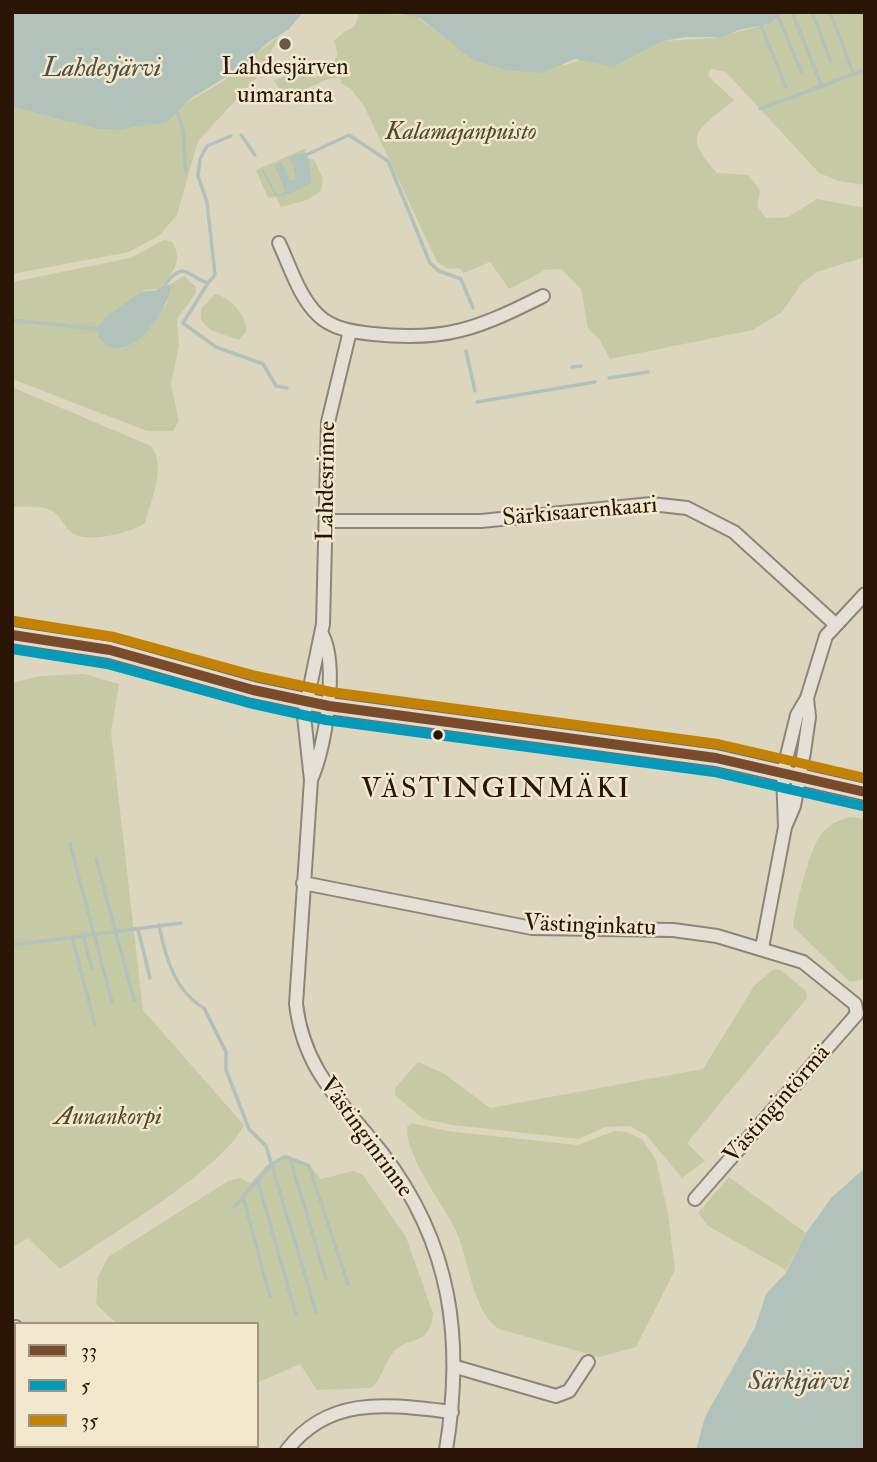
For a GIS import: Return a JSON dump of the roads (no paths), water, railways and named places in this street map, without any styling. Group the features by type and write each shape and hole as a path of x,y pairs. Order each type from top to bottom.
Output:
{"main road":[{"path":"12,635 110,650 253,690 307,702 613,742 791,774 865,792"}],"street":[{"path":"279,243 311,307 330,323 350,331 401,337 447,335 496,319 543,296"},
{"name":"Lahdesrinne","path":"307,702 322,634 328,422 350,331"},
{"name":"Särkisaarenkaari","path":"327,522 481,521 651,504 687,508 734,532 835,624"},
{"path":"762,948 785,827 797,715 807,698 819,654 835,624 865,594"},
{"name":"Lahdesrinne","path":"322,634 329,666 329,706"},
{"name":"Västinginrinne","path":"307,702 304,721 310,780 296,986 298,1021 305,1045 324,1085 383,1154 398,1176 432,1241 449,1301 456,1367 446,1450"},
{"name":"Västinginrinne","path":"310,780 317,764 329,706"},
{"name":"Västinginkatu","path":"303,883 533,928 673,930 762,948 812,967 858,1009"},
{"name":"Västingintörmä","path":"695,1199 858,1009"},
{"path":"456,1367 542,1395 556,1396 569,1391 587,1362"},
{"path":"287,1450 307,1429 353,1407 384,1404 452,1412"}],"water":[{"name":"Lahdesjärvi","path":"12,12 303,12 289,29 267,43 247,64 190,99 166,123 116,130 97,129 12,107"},
{"path":"390,12 786,12 769,24 739,30 722,37 686,37 663,41 613,67 575,59 542,73 506,70 473,60 420,18"},
{"path":"304,152 309,159 312,183 285,196 275,196 261,170 264,169 276,193 283,194 284,189 274,165 281,161 290,180 296,179 290,157"},
{"path":"166,283 171,287 168,297 163,309 146,332 125,347 114,348 101,340 97,329 105,317 141,292 157,290"},
{"name":"Särkijärvi","path":"865,1168 865,1450 696,1450 705,1417 755,1328 766,1294 785,1274 806,1233 831,1198"}],"waterway":[{"path":"792,12 822,87"},
{"path":"812,12 831,62"},
{"path":"830,12 854,75"},
{"path":"779,18 801,72"},
{"path":"761,26 786,87"},
{"path":"760,109 865,70"},
{"path":"176,111 184,136 186,171"},
{"path":"241,135 255,155"},
{"path":"306,155 349,135 388,161 430,263 439,271 461,279 473,308"},
{"path":"166,283 172,276 183,271 208,283 215,275 207,202 198,176 200,159 207,146 231,136"},
{"path":"208,283 183,323 216,347 263,364 276,386 287,388"},
{"path":"12,320 97,329"},
{"path":"466,351 475,391"},
{"path":"572,367 581,366"},
{"path":"609,378 648,372"},
{"path":"477,402 595,382"},
{"path":"70,844 112,1002"},
{"path":"96,859 134,1000"},
{"path":"12,945 181,923"},
{"path":"159,925 173,972 186,993 204,1008 226,1052 226,1070 249,1129 266,1146 316,1312"},
{"path":"138,929 150,978"},
{"path":"83,935 92,969"},
{"path":"72,937 95,1025"},
{"path":"234,1207 273,1163 286,1157 309,1166 348,1284"},
{"path":"290,1158 326,1279"},
{"path":"258,1182 296,1315"},
{"path":"243,1196 270,1297"}],"place":[{"name":"Lahdesjärven uimaranta","path":"285,44"}],"district":[{"name":"VÄSTINGINMÄKI","path":"496,791"}],"park label":[{"name":"Kalamajanpuisto","path":"461,134"},
{"name":"Aunankorpi","path":"108,1119"}]}
